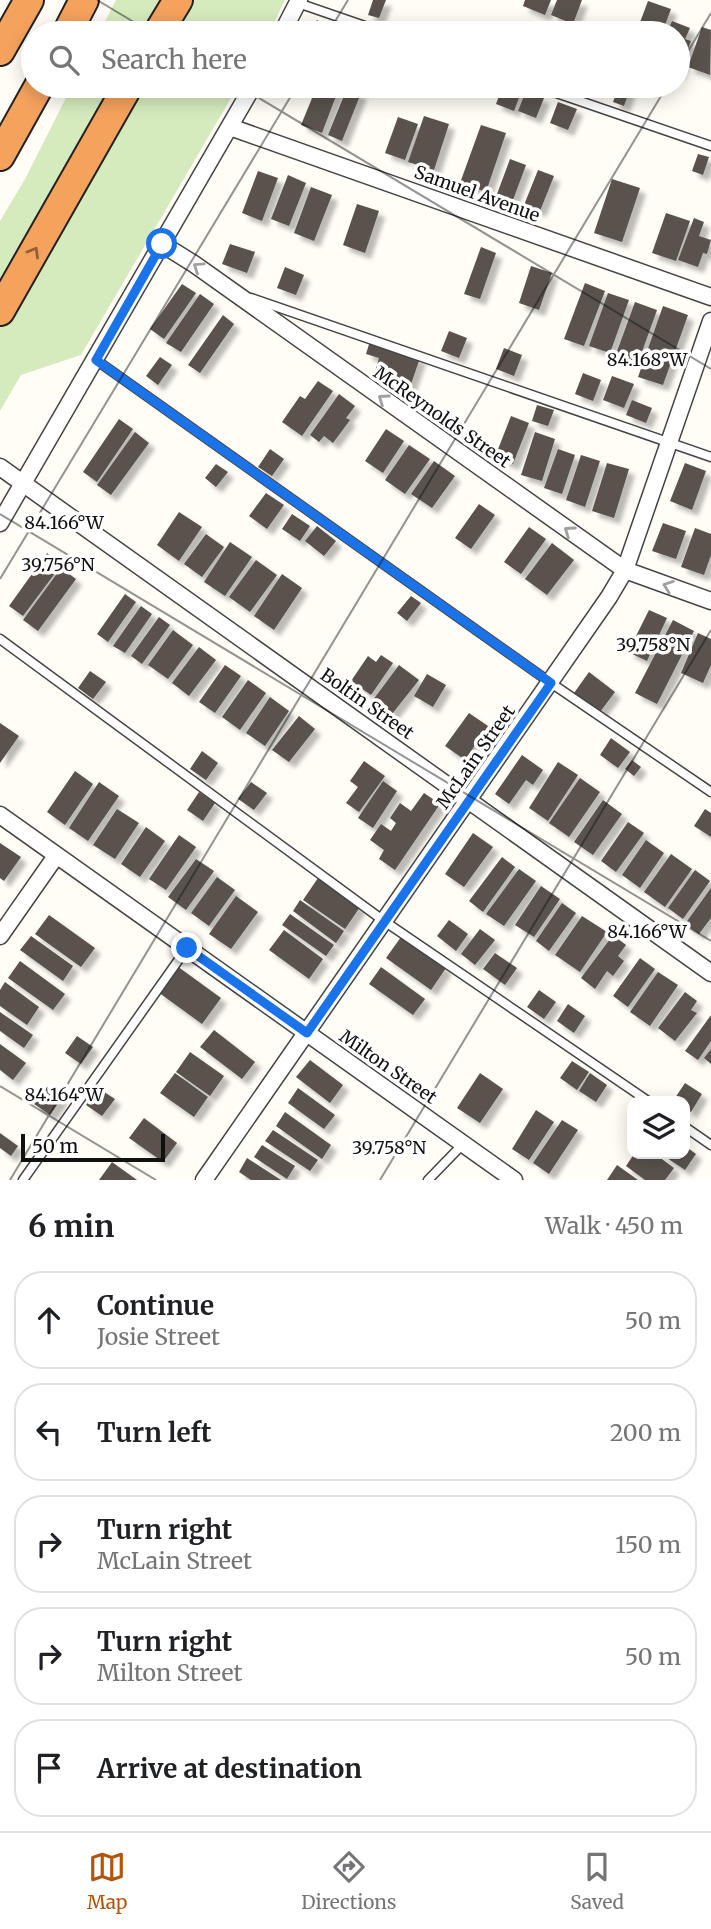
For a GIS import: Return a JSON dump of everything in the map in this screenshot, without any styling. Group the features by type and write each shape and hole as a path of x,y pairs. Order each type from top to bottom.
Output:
{"highway":[{"path":"0,51 29,0"},
{"path":"74,21 85,0"},
{"path":"165,21 178,0"},
{"path":"4,150 32,98"},
{"path":"0,311 121,98"}],"street":[{"path":"288,21 298,1"},
{"path":"0,523 246,98"},
{"name":"Samuel Avenue","path":"230,127 711,297"},
{"name":"McReynolds Street","path":"162,244 234,292 625,570 711,601"},
{"name":"McLain Street","path":"204,1180 551,683 625,570 711,321"},
{"name":"Boltin Street","path":"0,467 711,973"},
{"name":"Milton Street","path":"0,816 514,1180"},
{"path":"0,936 56,856"}],"lane":[{"path":"298,1 352,21"},
{"path":"571,98 711,146"},
{"path":"234,292 711,457"},
{"path":"96,360 551,683 711,792"},
{"path":"0,639 384,921 641,1096"},
{"path":"23,1180 187,948"},
{"path":"690,1130 711,1145"},
{"path":"428,1180 463,1144"}],"green space":[{"path":"116,0 285,0 275,21 105,21"},
{"path":"66,98 231,98 81,355 21,375 0,411 0,221 25,179"}],"building":[{"path":"373,0 386,0 379,18 368,15"},
{"path":"525,0 551,0 545,15 523,6"},
{"path":"557,0 582,0 574,21 566,21 551,15"},
{"path":"648,1 671,9 666,21 640,21"},
{"path":"702,27 711,30 710,75 690,68"},
{"path":"312,98 335,98 322,133 301,125"},
{"path":"343,98 359,98 342,141 328,135"},
{"path":"498,98 519,98 514,111 496,104"},
{"path":"523,98 544,98 536,118 518,111"},
{"path":"614,98 627,98 624,106 613,102"},
{"path":"558,102 577,109 568,130 550,123"},
{"path":"424,116 449,124 434,170 408,162"},
{"path":"398,117 418,124 405,160 385,153"},
{"path":"481,125 506,133 486,192 460,183"},
{"path":"698,154 709,157 703,175 692,171"},
{"path":"510,159 526,165 513,200 497,194"},
{"path":"538,170 554,176 540,211 524,205"},
{"path":"258,171 278,178 262,221 242,213"},
{"path":"288,175 306,183 289,226 271,219"},
{"path":"612,179 640,188 622,242 594,233"},
{"path":"311,187 332,195 314,241 294,233"},
{"path":"357,204 379,211 365,253 343,245"},
{"path":"666,213 690,221 676,261 652,253"},
{"path":"694,218 704,222 699,236 711,240 707,254 703,253 698,267 678,260"},
{"path":"230,244 255,252 247,273 222,264"},
{"path":"481,247 496,253 480,299 464,294"},
{"path":"531,266 552,273 539,310 519,303"},
{"path":"285,267 304,275 296,295 277,288"},
{"path":"585,283 605,291 584,346 564,339"},
{"path":"182,284 196,293 164,339 150,329"},
{"path":"608,293 629,300 610,353 589,346"},
{"path":"200,294 214,304 181,352 166,343"},
{"path":"635,302 657,310 638,363 616,354"},
{"path":"663,306 688,315 663,385 638,377"},
{"path":"223,315 234,324 200,373 188,365"},
{"path":"449,331 467,338 459,358 441,351"},
{"path":"370,341 420,358 410,387 374,375 379,358 366,354"},
{"path":"504,348 522,355 514,376 496,369"},
{"path":"160,357 172,365 158,385 146,376"},
{"path":"583,373 601,380 593,401 575,394"},
{"path":"612,376 634,384 624,408 603,400"},
{"path":"318,381 333,391 302,436 282,422 300,396 305,399"},
{"path":"339,394 355,406 346,418 350,420 333,443 324,436 319,442 310,435"},
{"path":"632,400 652,408 646,423 626,415"},
{"path":"537,405 554,410 548,426 532,421"},
{"path":"511,416 529,423 513,464 495,457"},
{"path":"119,419 133,429 97,482 83,472"},
{"path":"386,429 404,441 383,473 365,461"},
{"path":"135,432 149,443 111,495 97,485"},
{"path":"535,432 555,439 542,481 521,475"},
{"path":"409,445 430,459 405,494 385,480"},
{"path":"270,449 284,459 272,476 258,467"},
{"path":"558,449 575,455 562,494 544,488"},
{"path":"581,455 600,461 585,507 566,500"},
{"path":"434,461 455,476 432,508 411,494"},
{"path":"607,463 629,469 614,518 592,511"},
{"path":"685,463 706,471 692,510 670,501"},
{"path":"216,464 228,472 216,487 205,478"},
{"path":"266,493 284,505 267,529 249,516"},
{"path":"479,504 495,515 471,549 455,538"},
{"path":"179,512 202,527 179,561 157,545"},
{"path":"292,514 310,526 300,541 282,529"},
{"path":"663,523 686,531 676,559 652,551"},
{"path":"317,526 336,541 324,556 305,541"},
{"path":"529,527 546,539 521,574 504,562"},
{"path":"695,528 711,534 711,555 704,575 681,567"},
{"path":"206,534 224,547 202,577 184,564"},
{"path":"230,542 252,557 225,596 204,582"},
{"path":"552,543 574,560 547,595 525,579"},
{"path":"47,553 62,564 23,616 9,606"},
{"path":"256,560 277,575 250,612 229,597"},
{"path":"61,568 76,579 38,631 23,620"},
{"path":"282,574 302,588 274,630 254,616"},
{"path":"125,594 136,602 108,642 97,634"},
{"path":"411,596 421,603 407,621 397,613"},
{"path":"141,606 152,614 125,653 113,646"},
{"path":"649,610 667,618 647,661 628,652"},
{"path":"159,617 170,625 142,664 131,656"},
{"path":"673,620 694,631 657,704 635,693"},
{"path":"173,630 193,645 168,679 148,665"},
{"path":"698,633 711,639 711,665 703,683 681,673"},
{"path":"199,647 216,660 189,696 172,683"},
{"path":"381,655 393,663 371,695 351,681 368,656 376,662"},
{"path":"225,665 241,676 215,713 199,702"},
{"path":"399,665 419,680 392,714 373,700"},
{"path":"90,671 106,682 93,699 78,688"},
{"path":"589,672 615,692 600,712 574,693"},
{"path":"427,674 446,685 433,707 414,696"},
{"path":"248,680 266,693 240,730 222,717"},
{"path":"270,697 289,711 265,746 246,733"},
{"path":"469,713 488,726 465,760 445,746"},
{"path":"299,716 315,729 289,762 272,750"},
{"path":"0,723 19,736 0,763"},
{"path":"611,738 630,752 618,768 600,755"},
{"path":"202,751 218,763 206,780 190,769"},
{"path":"522,755 543,770 533,785 526,780 509,804 495,794"},
{"path":"632,760 641,767 634,776 625,769"},
{"path":"364,761 385,776 359,812 346,803 358,787 350,781"},
{"path":"558,762 578,775 548,821 529,808"},
{"path":"75,771 93,784 65,825 47,812"},
{"path":"580,778 600,792 569,837 549,823"},
{"path":"383,781 397,791 373,828 358,818"},
{"path":"99,782 119,796 88,841 69,828"},
{"path":"251,782 267,793 254,810 238,799"},
{"path":"199,792 215,803 203,821 187,810"},
{"path":"424,793 440,804 395,870 379,859 384,850 370,840 381,824 391,831 396,823 390,818 400,803 411,811"},
{"path":"603,800 622,814 593,855 574,842"},
{"path":"117,809 139,823 115,859 93,845"},
{"path":"705,809 711,813 711,837 694,826"},
{"path":"628,822 644,833 616,872 601,861"},
{"path":"146,827 165,841 140,877 121,864"},
{"path":"473,833 493,847 464,887 445,874"},
{"path":"179,835 196,847 166,890 149,879"},
{"path":"646,840 664,853 640,888 622,875"},
{"path":"0,843 21,857 4,881 0,878"},
{"path":"671,854 692,869 665,907 644,892"},
{"path":"502,857 515,867 483,912 469,901"},
{"path":"196,859 214,871 186,910 168,897"},
{"path":"519,869 536,881 504,926 486,914"},
{"path":"695,870 710,881 683,919 668,908"},
{"path":"217,877 235,890 209,926 191,913"},
{"path":"318,878 360,907 345,929 303,900"},
{"path":"541,886 560,899 534,937 515,925"},
{"path":"711,888 711,918 699,934 685,924"},
{"path":"236,896 258,912 231,949 209,934"},
{"path":"300,900 344,931 336,943 293,911"},
{"path":"562,903 576,913 549,951 536,941"},
{"path":"290,914 334,945 326,956 282,925"},
{"path":"49,915 95,948 81,967 35,934"},
{"path":"582,916 607,932 580,972 555,955"},
{"path":"449,920 468,934 456,951 437,936"},
{"path":"480,929 495,940 475,965 461,954"},
{"path":"284,930 323,959 309,979 269,950"},
{"path":"613,935 626,945 618,956 624,961 613,976 607,971 595,989 581,978"},
{"path":"31,936 73,966 63,981 20,950"},
{"path":"401,937 446,968 431,990 386,958"},
{"path":"495,953 517,968 505,985 483,969"},
{"path":"640,958 655,969 628,1007 613,996"},
{"path":"20,961 65,994 53,1010 8,978"},
{"path":"177,966 221,998 202,1024 158,992"},
{"path":"381,967 425,999 413,1015 369,984"},
{"path":"658,972 678,985 650,1026 630,1012"},
{"path":"5,982 39,1007 27,1025 0,1006 0,990"},
{"path":"539,990 556,1002 544,1019 527,1007"},
{"path":"685,992 697,1001 691,1010 697,1013 675,1041 658,1028"},
{"path":"568,1004 585,1016 574,1033 557,1021"},
{"path":"0,1012 33,1035 24,1048 0,1031"},
{"path":"711,1015 711,1041 698,1060 685,1051"},
{"path":"214,1030 255,1062 242,1079 200,1047"},
{"path":"77,1036 93,1047 81,1064 65,1053"},
{"path":"0,1044 26,1063 13,1080 0,1070"},
{"path":"711,1049 711,1064 704,1058"},
{"path":"190,1052 224,1076 210,1096 176,1072"},
{"path":"310,1060 343,1085 330,1103 296,1077"},
{"path":"572,1061 589,1072 577,1090 560,1078"},
{"path":"175,1073 208,1097 194,1117 160,1093"},
{"path":"480,1073 503,1089 480,1123 457,1108"},
{"path":"590,1073 607,1085 596,1102 579,1091"},
{"path":"685,1083 702,1094 691,1112 690,1096 676,1096"},
{"path":"47,1087 62,1098 50,1115 34,1104"},
{"path":"98,1088 115,1099 102,1116 86,1105"},
{"path":"298,1088 335,1115 324,1129 288,1103"},
{"path":"536,1110 554,1122 529,1160 512,1149"},
{"path":"285,1112 331,1145 322,1159 276,1126"},
{"path":"144,1118 177,1143 163,1162 129,1138"},
{"path":"562,1120 578,1130 549,1174 533,1163"},
{"path":"273,1130 318,1160 310,1171 265,1141"},
{"path":"0,1133 18,1146 11,1156 0,1148"},
{"path":"262,1145 295,1166 287,1179 254,1157"},
{"path":"690,1150 696,1154 685,1170 668,1159 690,1159"},
{"path":"247,1158 281,1180 251,1180 239,1172"},
{"path":"631,1159 662,1159 674,1168 665,1180 645,1180 626,1166"},
{"path":"112,1162 137,1180 99,1180"},
{"path":"617,1165 638,1180 607,1180"}],"route":[{"path":"162,244 96,360 551,683 307,1033 187,948"}]}
